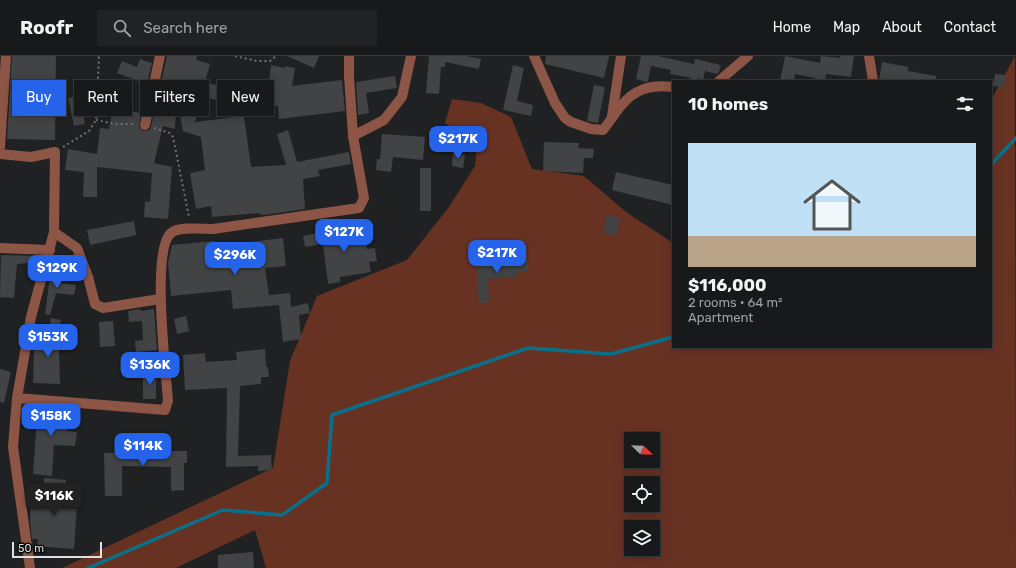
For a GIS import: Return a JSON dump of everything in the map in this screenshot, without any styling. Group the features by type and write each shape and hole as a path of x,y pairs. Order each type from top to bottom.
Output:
{"street":[{"path":"0,147 6,56"},
{"path":"145,125 160,56"},
{"path":"17,398 165,410 168,401 160,299 162,254 166,240 171,232 191,228 212,229 359,208 364,198 353,136 349,76 350,56"},
{"path":"353,136 384,120 402,97 411,56"},
{"path":"534,56 555,103 565,118 571,122 596,130 603,130 621,105 631,95 642,88 672,87"},
{"path":"612,118 621,56"},
{"path":"720,80 748,56"},
{"path":"870,56 873,80"},
{"path":"0,154 31,157 55,152 54,232 31,317 17,398 13,447 30,568"},
{"path":"54,232 76,248 88,277 95,304 103,308 160,299"},
{"path":"0,248 50,250"}],"path":[{"path":"55,152 89,131 96,120 99,56"},
{"path":"235,56 257,61 270,61 276,56"},
{"path":"96,120 116,124 145,125 170,133 173,137 191,228"}],"shaded area":[{"path":"1015,56 1016,568 266,568 255,530 176,568 62,568 273,468 290,361 317,296 407,260 449,207 475,166 477,145 445,123 452,99 481,103 511,117 532,169 584,176 626,212 672,242 672,348 992,348 992,98"}],"building":[{"path":"12,56 56,56 56,80 12,80 12,116 55,116 55,140 7,139"},
{"path":"167,56 197,56 196,60 210,64 206,80 161,80"},
{"path":"287,56 319,56 314,68"},
{"path":"429,56 466,56 481,59 479,69 445,62 445,67 441,67 439,94 426,93"},
{"path":"546,56 609,56 604,78 545,64"},
{"path":"641,56 658,56 694,64 695,59 721,65 717,74 705,71 703,80 690,80 691,78 670,74 671,70 651,66 648,81 646,82 636,79"},
{"path":"785,56 820,63 821,56 840,58 840,56 854,56 851,77 826,74 825,80 815,80 815,78 795,74 794,80 780,80"},
{"path":"140,59 152,63 148,80 140,80 140,81 117,73 122,61 137,67"},
{"path":"882,62 908,67 908,71 936,76 936,80 879,80"},
{"path":"271,65 285,68 285,66 295,68 292,86 342,80 345,111 279,119 278,106 274,106 274,80 269,80"},
{"path":"513,65 524,68 517,101 533,105 531,116 503,110"},
{"path":"995,74 1006,75 1004,87 993,86"},
{"path":"395,76 397,88 366,93 369,113 358,115 356,82"},
{"path":"209,83 217,85 217,100 209,98"},
{"path":"594,85 605,87 598,123 587,121"},
{"path":"74,97 74,116 83,116 85,124 74,126 68,98"},
{"path":"132,111 140,113 139,127 143,131 150,130 153,116 176,116 175,129 163,126 154,163 172,167 168,219 144,217 145,201 150,202 152,173 97,167 97,197 83,197 84,172 65,170 68,149 97,154 100,128 109,129 111,116 132,116"},
{"path":"180,116 197,116 195,122 244,116 251,167 286,165 277,134 288,130 297,162 349,152 351,164 318,170 320,176 303,179 305,209 261,215 260,213 212,217 211,206 196,209 190,173 205,170 201,137 183,131"},
{"path":"382,134 425,137 423,160 393,157 391,172 376,170 377,159 380,159"},
{"path":"544,142 579,143 578,148 594,149 593,158 584,158 583,173 543,171"},
{"path":"453,153 465,155 463,168 452,166"},
{"path":"420,168 431,168 431,211 420,211"},
{"path":"616,172 672,185 672,205 612,190"},
{"path":"607,215 620,218 616,236 603,232"},
{"path":"134,221 136,235 90,245 87,230"},
{"path":"364,226 367,249 375,248 377,261 369,262 371,272 340,277 340,282 328,284 323,244 305,247 303,236 322,232 323,237 345,234 344,229"},
{"path":"283,238 286,266 265,268 269,295 290,293 291,307 308,303 310,313 299,315 301,339 283,342 279,305 233,309 231,290 171,296 168,263 172,245 215,241 215,246"},
{"path":"1,255 37,256 37,262 17,264 14,298 0,297"},
{"path":"528,259 528,271 517,272 517,277 488,279 489,302 479,303 476,263"},
{"path":"51,268 62,270 60,283 76,285 74,295 56,293 50,315 45,314"},
{"path":"140,309 141,311 154,309 157,350 136,352 135,341 143,340 142,321 129,322 128,311"},
{"path":"186,316 189,331 177,334 174,319"},
{"path":"51,318 61,320 56,346 59,347 60,384 33,383 34,346 46,346"},
{"path":"113,321 115,346 100,347 99,322"},
{"path":"265,349 266,367 268,367 269,377 261,377 261,384 240,386 238,456 271,455 272,470 258,471 258,466 226,467 227,388 185,390 183,355 205,353 206,362 237,360 236,352"},
{"path":"0,369 11,372 4,403 0,402"},
{"path":"143,373 156,373 156,399 143,399"},
{"path":"38,406 69,409 67,431 77,432 75,446 54,445 52,476 33,474"},
{"path":"127,450 187,451 187,463 184,463 184,490 171,491 171,467 122,466 122,496 105,496 104,453 127,453"},
{"path":"44,478 66,480 64,504 77,505 74,549 37,546 38,539 32,539 30,521 31,502 42,502"},
{"path":"253,552 254,568 218,568 218,555"}],"waterway":[{"path":"992,164 1016,138"},
{"path":"88,568 223,510 282,515 327,483 332,415 528,348 611,354 672,337"}]}
